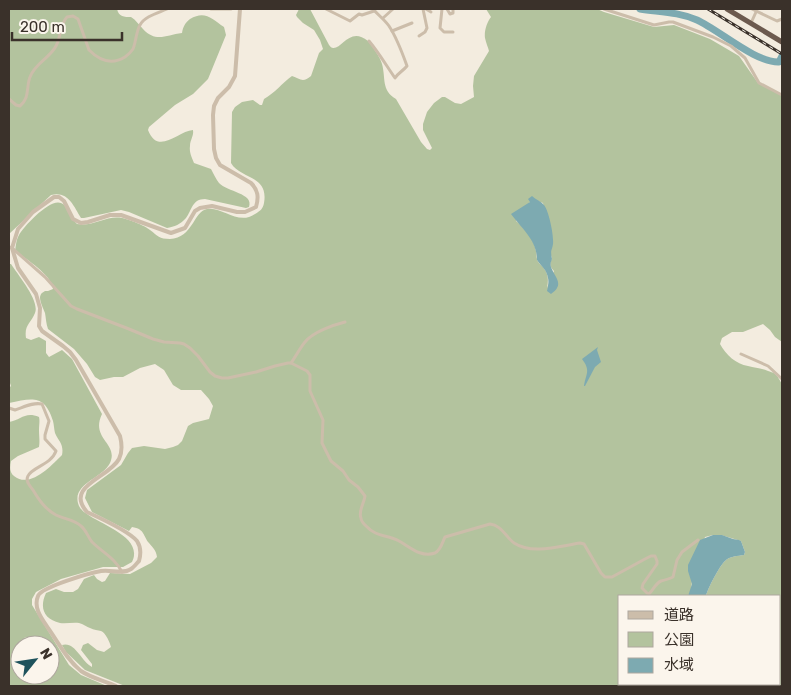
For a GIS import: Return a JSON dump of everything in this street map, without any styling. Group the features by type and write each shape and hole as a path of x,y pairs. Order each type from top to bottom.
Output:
{"highway":[{"path":"727,9 782,42"}],"street":[{"path":"9,100 20,106 25,102 30,77 38,64 56,47 63,21 67,17 73,16 78,19 93,54 112,62 128,55 133,49 140,26 146,18 167,9"},
{"path":"212,9 231,9"},
{"path":"116,686 80,670 67,656 41,617 37,608 37,602 40,592 102,570 122,572 131,570 139,561 140,550 138,543 127,533 87,512 83,507 80,497 83,490 113,468 118,461 122,446 120,436 76,360 63,346 42,331 40,326 40,308 36,294 18,268 10,249 18,229 33,212 54,197 64,201 74,219 81,223 110,214 121,215 171,234 184,228 195,211 200,208 212,206 245,212 256,207 258,196 255,187 220,165 214,149 214,106 235,76 240,9"},
{"path":"326,9 350,21 359,14 362,15 374,10 383,18 397,39 407,66 395,78 381,55 369,41"},
{"path":"383,18 393,9"},
{"path":"425,9 431,12"},
{"path":"419,36 427,28 425,9"},
{"path":"442,9 440,28 444,32 453,32"},
{"path":"447,9 450,14 453,13 453,9"},
{"path":"604,9 654,25 674,22 713,37 730,46 745,58 759,83 782,95"},
{"path":"752,9 777,21 782,19"},
{"path":"751,23 756,12"},
{"path":"392,32 412,23"},
{"path":"10,249 45,276 71,306 153,340 184,344 198,356 206,369 215,376 222,378 232,377 291,363 307,371 310,376 310,391 323,420 322,442 331,461 344,470 349,480 358,486 365,496 360,511 361,520 373,533 398,540 412,550 432,554 440,549 445,537 494,524 513,542 529,549 584,544 601,573 606,577 612,577 650,556 655,556 658,561 657,564 642,588 649,594 660,581 673,577 677,560 682,552 698,540"},
{"path":"291,363 305,341 334,324 345,322"},
{"path":"741,354 768,366 782,379"},
{"path":"9,408 15,410 26,406 42,404 49,421 45,439 56,452 54,458 29,474 27,480 48,510 81,526 93,543 118,563 122,572"}],"green space":[{"path":"9,9 117,9 120,15 131,17 148,33 157,37 182,33 190,19 200,15 212,19 224,27 226,35 208,79 193,94 175,105 149,127 148,130 152,138 163,142 193,130 190,148 194,163 211,169 219,183 248,199 249,207 201,199 195,203 182,222 167,228 121,210 81,218 66,197 57,194 51,195 9,234"},
{"path":"299,9 310,9 328,44 332,48 356,36 368,41 381,62 388,92 396,99 421,142 430,150 432,148 423,130 423,124 427,112 434,103 445,97 461,104 474,97 474,76 489,51 485,32 491,17 486,9 597,9 654,27 674,25 710,39 739,56 758,83 782,95 782,342 763,324 743,332 732,332 722,338 720,344 725,352 735,361 773,373 782,384 782,686 684,686 781,685 781,595 706,595 723,563 734,556 744,555 745,552 741,541 721,535 705,537 688,595 618,595 618,685 646,686 125,686 85,670 66,652 62,645 71,646 92,667 92,664 81,650 83,645 88,643 97,650 104,652 111,647 106,636 101,631 91,629 79,623 60,623 50,619 43,608 46,593 56,589 64,592 73,592 78,589 84,579 94,575 102,582 105,581 110,573 130,574 151,563 157,557 154,549 139,529 132,527 129,531 92,512 85,498 87,490 121,465 132,448 144,446 165,449 178,445 182,441 188,426 209,419 213,406 201,390 181,390 173,385 164,370 155,364 140,368 123,377 100,380 95,377 74,349 48,329 40,297 45,291 53,289 52,284 38,268 15,251 17,239 38,214 56,203 61,203 66,207 77,224 89,224 111,218 122,218 148,228 159,237 166,239 178,238 184,234 202,211 207,209 218,210 242,218 249,217 260,211 264,203 262,187 253,178 235,168 231,163 232,112 242,102 253,100 262,105 264,99 292,76 304,80 311,76 319,53 323,49 314,30 297,17","holes":["535,200 543,203 552,246 550,265 554,271 547,288 547,275 537,261 533,242 526,230 516,221 530,202"]},
{"path":"9,264 11,264 23,281 36,308 27,327 26,338 31,340 39,337 46,341 46,353 49,357 62,350 72,359 102,414 99,429 111,450 112,456 106,469 88,482 79,492 77,498 79,506 93,518 123,536 133,548 134,556 132,562 123,567 103,567 61,579 36,592 32,599 32,605 50,635 10,635 10,685 60,685 60,650 69,665 81,675 107,686 9,686 9,422 23,416 34,415 39,417 39,447 11,461 10,467 14,476 27,480 33,478 52,465 62,455 62,446 55,433 50,412 46,406 42,402 31,399 9,403 9,388 11,386 9,380"}],"water":[{"path":"532,196 546,208 552,230 551,266 558,284 551,294 547,291 547,275 537,260 532,241 511,214 530,202 528,199"},
{"path":"598,347 597,350 601,362 595,367 584,386 587,369 582,359"},
{"path":"713,535 722,535 741,541 745,552 744,555 732,557 725,561 720,567 706,595 688,595 692,584 688,565 700,540"}],"waterway":[{"path":"640,9 690,17 749,52 770,61 779,62 782,56"}],"railway":[{"path":"708,9 782,54"}]}
